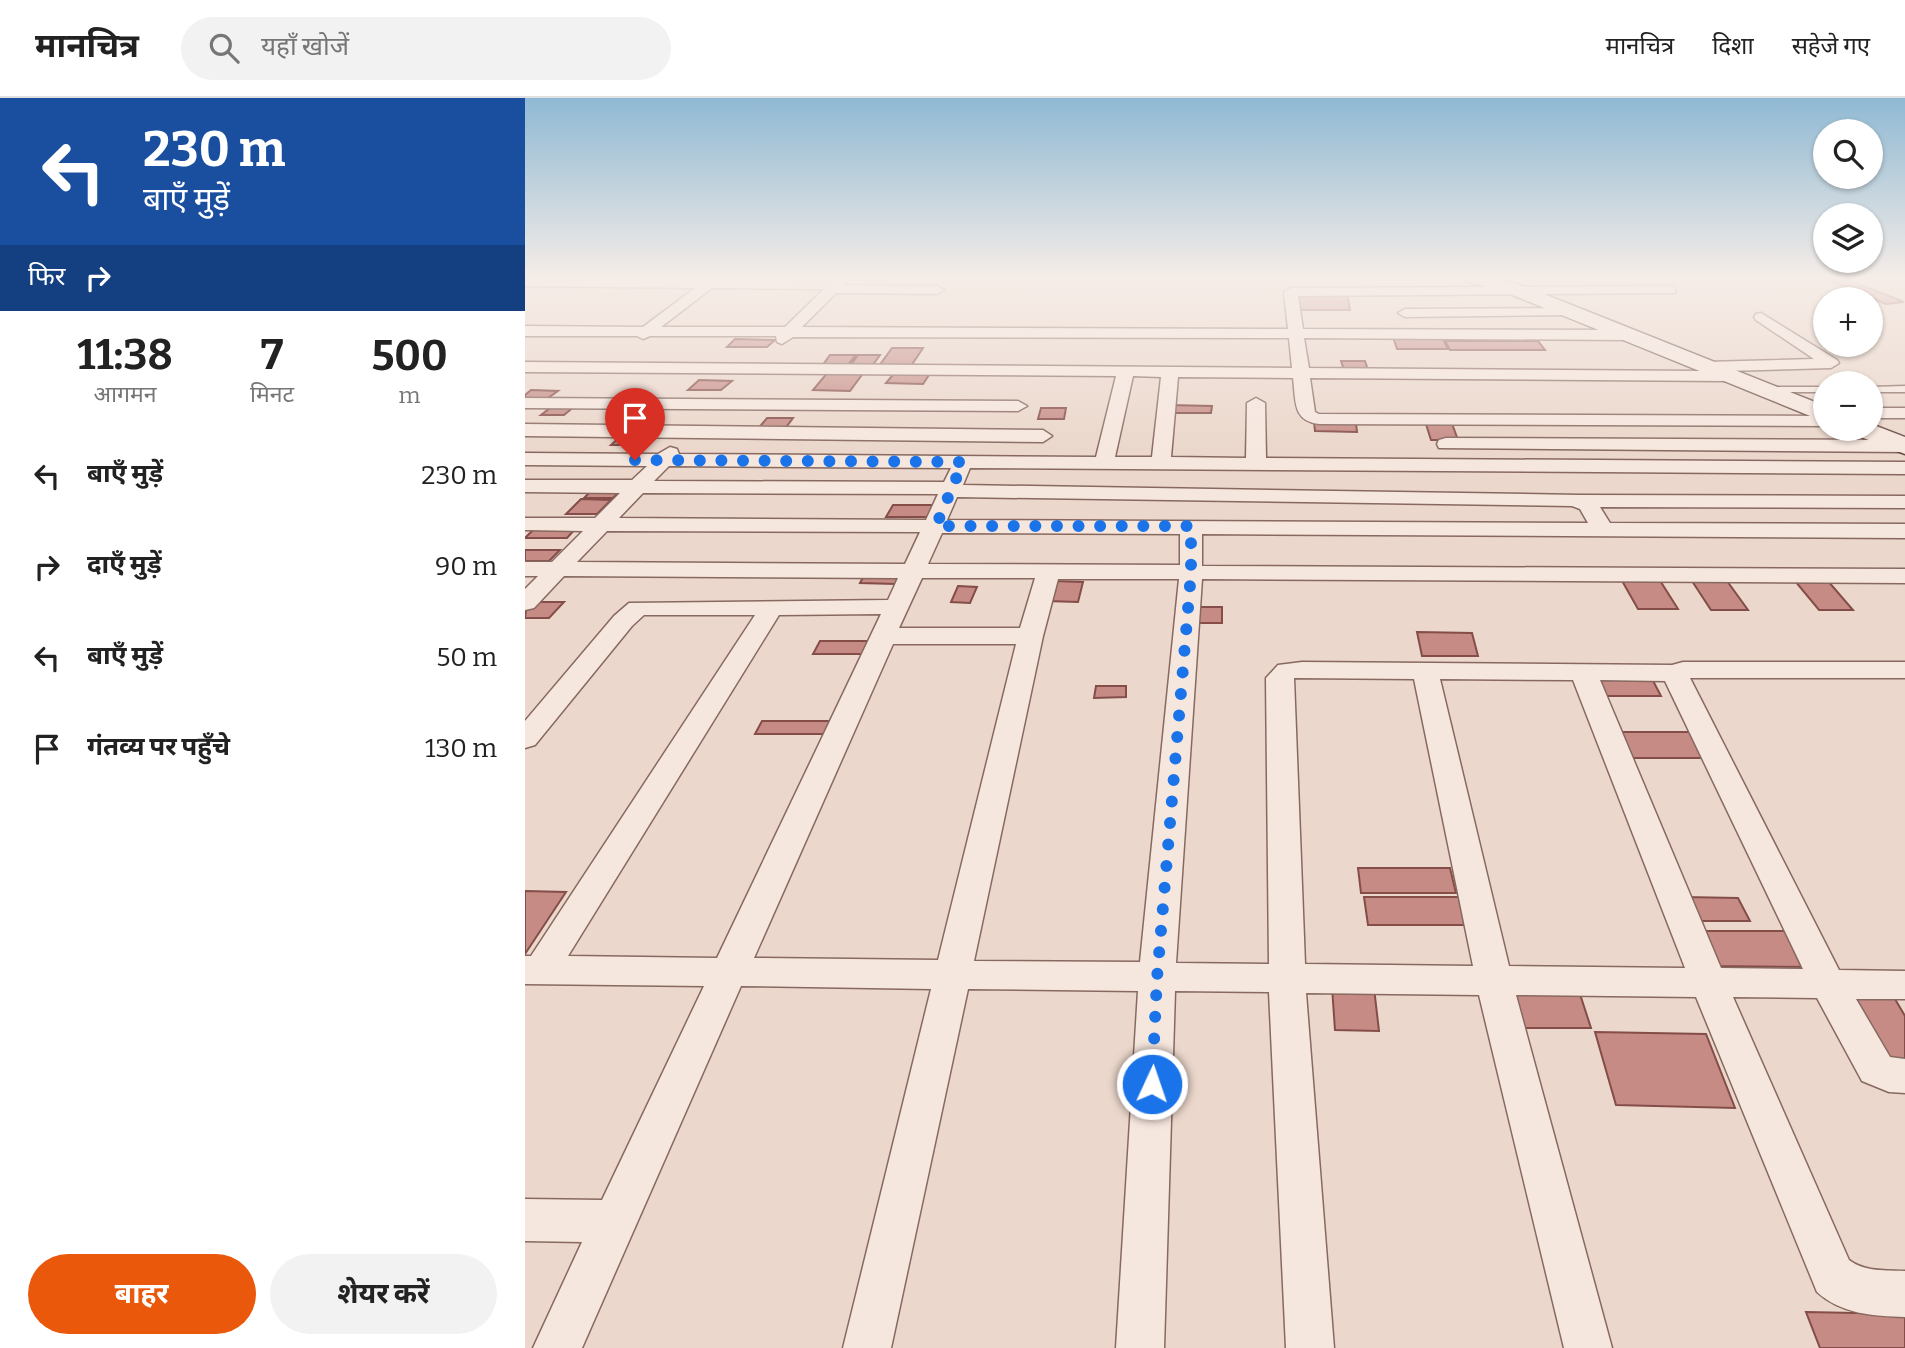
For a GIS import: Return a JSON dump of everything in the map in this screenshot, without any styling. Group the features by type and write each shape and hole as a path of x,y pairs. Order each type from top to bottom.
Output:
{"street":[{"path":"525,420 641,335"},
{"path":"525,603 754,368 777,335"},
{"path":"1297,335 1306,413 1311,418 1813,416"},
{"path":"1627,335 1813,411"},
{"path":"1702,367 1831,363 1789,335"},
{"path":"525,367 1726,376"},
{"path":"1104,463 1126,371"},
{"path":"1161,463 1170,372"},
{"path":"525,403 1018,406"},
{"path":"1256,403 1256,463"},
{"path":"1883,419 1905,413"},
{"path":"1883,427 1905,431"},
{"path":"525,430 1043,436"},
{"path":"1883,433 1905,446"},
{"path":"1446,444 1905,446"},
{"path":"525,459 663,460 955,480 1582,501 1905,502"},
{"path":"525,485 638,486 955,480 1104,463 1905,468"},
{"path":"557,1348 955,480"},
{"path":"1582,501 1588,505 1603,529"},
{"path":"525,523 1905,531"},
{"path":"1140,1348 1157,978 1191,573 1191,526"},
{"path":"525,569 1905,576"},
{"path":"867,1348 1030,636 1049,571"},
{"path":"525,739 623,621 638,608 772,607 1030,636"},
{"path":"533,970 772,607"},
{"path":"1310,1348 1287,979 1279,678 1287,671 1293,670 1674,673 1683,670 1905,670"},
{"path":"1425,670 1494,981 1588,1348"},
{"path":"1583,672 1709,984 1833,1276 1842,1286 1853,1290 1905,1294"},
{"path":"1674,673 1828,984 1876,1069 1889,1075 1905,1076"},
{"path":"533,970 1905,985"},
{"path":"525,1220 615,1222"}],"lane":[{"path":"1883,390 1905,389"},
{"path":"1763,390 1813,390"}],"building":[{"path":"1393,337 1442,337 1448,349 1397,349"},
{"path":"735,339 775,340 767,347 727,347"},
{"path":"1445,341 1538,341 1545,350 1450,350"},
{"path":"892,348 923,348 911,366 879,366"},
{"path":"830,355 856,355 847,366 822,366"},
{"path":"858,355 880,355 872,366 850,366"},
{"path":"1341,361 1365,361 1368,370 1344,370"},
{"path":"896,371 931,372 923,384 886,383"},
{"path":"828,372 864,372 850,391 813,390"},
{"path":"699,380 732,381 721,390 688,390"},
{"path":"531,390 558,391 545,400 525,400 525,395"},
{"path":"554,405 576,405 564,415 541,415"},
{"path":"1168,405 1212,406 1211,413 1168,413"},
{"path":"1041,408 1066,408 1064,419 1038,419"},
{"path":"767,418 793,418 784,430 757,430"},
{"path":"1425,421 1451,421 1458,440 1431,440"},
{"path":"1314,422 1356,423 1357,432 1315,431"},
{"path":"624,433 648,433 636,445 611,445"},
{"path":"596,486 624,487 613,498 584,498"},
{"path":"581,499 611,500 597,514 566,514"},
{"path":"893,505 936,505 930,517 886,517"},
{"path":"536,527 577,527 567,538 525,538"},
{"path":"525,550 560,550 549,561 525,561"},
{"path":"867,570 902,571 896,584 860,583"},
{"path":"1621,579 1659,579 1678,609 1638,609"},
{"path":"1053,581 1083,582 1078,602 1047,601"},
{"path":"1692,581 1727,581 1748,610 1711,610"},
{"path":"1795,581 1828,581 1853,610 1819,610"},
{"path":"958,586 977,587 970,603 951,602"},
{"path":"527,602 564,602 549,618 525,618"},
{"path":"1192,607 1222,607 1222,623 1192,623"},
{"path":"1417,632 1472,633 1478,656 1422,656"},
{"path":"820,641 871,641 864,654 813,654"},
{"path":"1593,675 1650,675 1661,696 1602,696"},
{"path":"1096,686 1126,686 1126,697 1094,698"},
{"path":"762,721 832,721 826,734 755,734"},
{"path":"1614,732 1699,732 1714,758 1626,758"},
{"path":"1358,868 1450,868 1456,893 1361,893"},
{"path":"525,891 566,892 525,954"},
{"path":"1364,897 1461,897 1468,925 1368,925"},
{"path":"1684,897 1738,898 1750,921 1695,921"},
{"path":"1696,931 1795,931 1814,967 1712,966"},
{"path":"1332,987 1374,988 1379,1031 1335,1030"},
{"path":"1508,991 1579,991 1591,1028 1518,1028"},
{"path":"1841,994 1892,994 1905,1016 1905,1060 1878,1060"},
{"path":"1595,1032 1706,1034 1735,1108 1616,1105"},
{"path":"1806,1312 1905,1314 1905,1348 1820,1348"}],"route":[{"path":"635,460 963,462 936,526 1191,526 1191,573 1157,978 1152,1084"}]}
